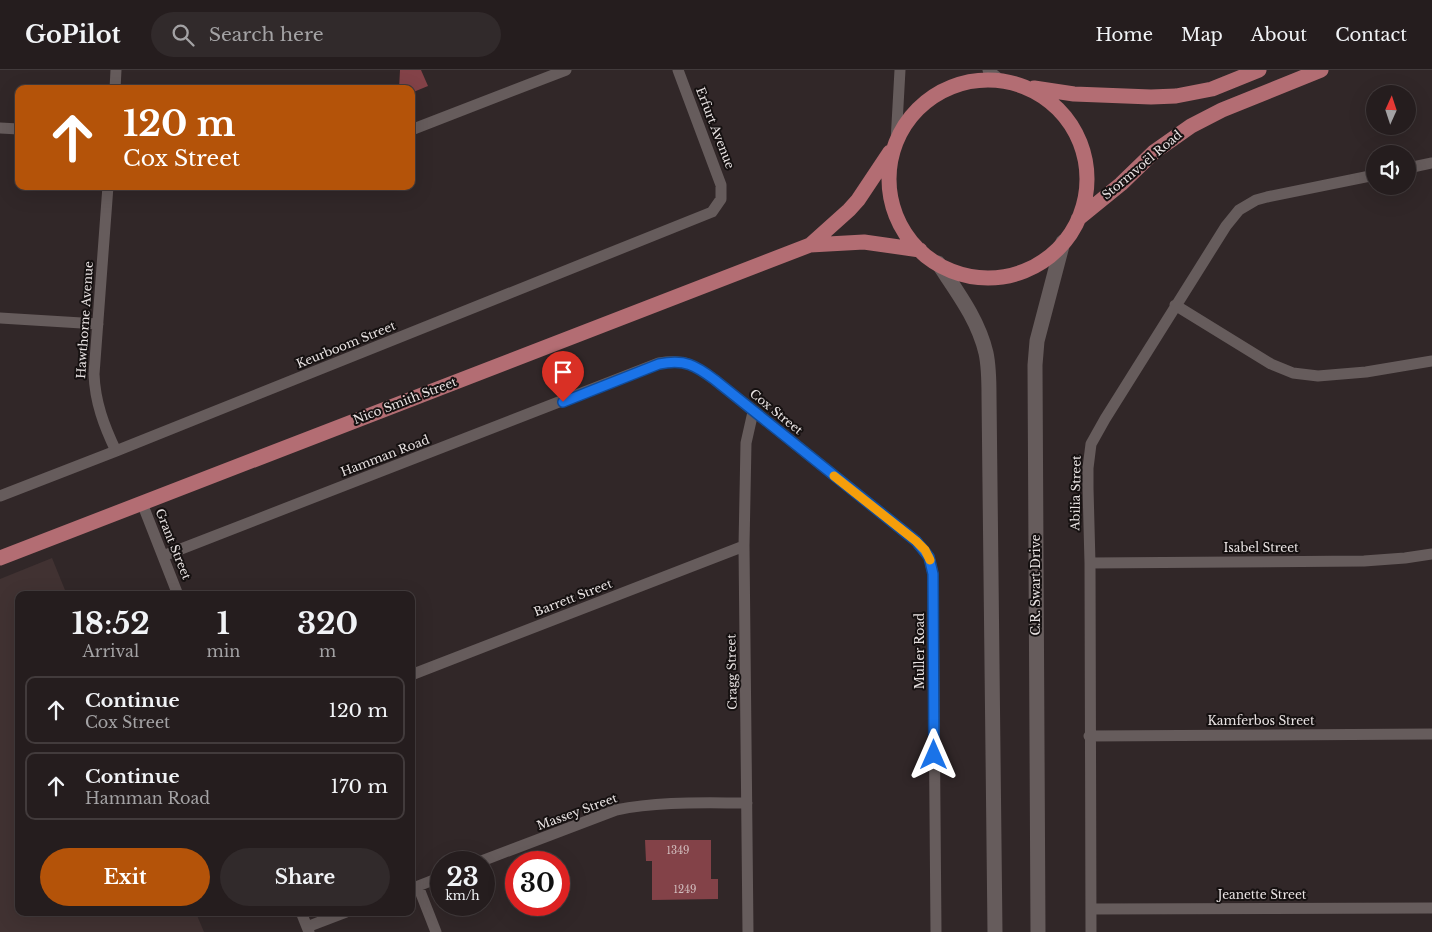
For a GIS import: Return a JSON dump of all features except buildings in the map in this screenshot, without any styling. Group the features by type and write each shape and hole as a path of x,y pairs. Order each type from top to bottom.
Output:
{"main road":[{"name":"Stormvoël Road","path":"1259,70 1212,88 1176,96 1142,97 1081,94 1023,87 1002,81 986,80 965,83 937,94 923,104 912,116 895,144 889,174 892,202 902,228 920,250 938,263 972,275 994,277 1007,275 1036,264 1054,252 1078,220 1121,184 1154,152 1191,126 1222,110 1321,70"},
{"name":"Stormvoël Road","path":"1023,87 1040,95 1056,107 1069,122 1080,143 1087,178 1085,198 1078,220"},
{"name":"Nico Smith Street","path":"810,245 850,210 863,194 895,144"},
{"name":"Nico Smith Street","path":"0,558 810,245 864,242 920,250"},
{"name":"C.R. Swart Drive","path":"1038,932 1035,365 1038,335 1063,242"},
{"path":"938,263 974,320 988,363 995,932"}],"street":[{"path":"115,85 116,70"},
{"path":"415,128 566,70"},
{"name":"Erfurt Avenue","path":"678,70 721,185 722,193 718,206 712,212 701,217"},
{"path":"895,144 900,70"},
{"path":"988,70 1002,81"},
{"path":"0,128 15,129"},
{"path":"1416,166 1432,163"},
{"name":"Abilia Street","path":"1091,932 1088,468 1091,444 1175,305 1232,216 1247,204 1256,200 1366,177"},
{"name":"Hawthorne Avenue","path":"108,190 94,374 95,392 104,426 116,451"},
{"name":"Keurboom Street","path":"0,496 701,217"},
{"path":"1175,305 1271,364 1293,373 1318,376 1366,372 1432,361"},
{"path":"0,318 98,324"},
{"name":"Cox Street","path":"617,381 659,364 672,361 693,365 705,372 904,531"},
{"name":"Hamman Road","path":"163,556 617,381"},
{"name":"Cragg Street","path":"748,932 744,546 746,444 753,412"},
{"name":"Grant Street","path":"142,502 176,591"},
{"name":"Muller Road","path":"904,531 925,550 929,557 933,574 936,932"},
{"name":"Barrett Street","path":"415,673 744,546"},
{"name":"Isabel Street","path":"1090,563 1364,561 1432,554"},
{"name":"Kamferbos Street","path":"1090,736 1432,734"},
{"name":"Massey Street","path":"495,856 616,810 675,803 747,803"},
{"path":"430,881 415,887 436,932"},
{"name":"Jeanette Street","path":"1091,909 1432,908"},
{"path":"303,916 308,930 338,916"}],"shaded area":[{"path":"52,558 65,591 15,591 15,916 197,916 204,932 0,932 0,579"}],"slow traffic":[{"path":"834,476 916,541 925,550 930,560"}],"route":[{"path":"563,402 659,364 672,361 693,365 705,372 916,541 929,557 933,574 934,755"}]}
